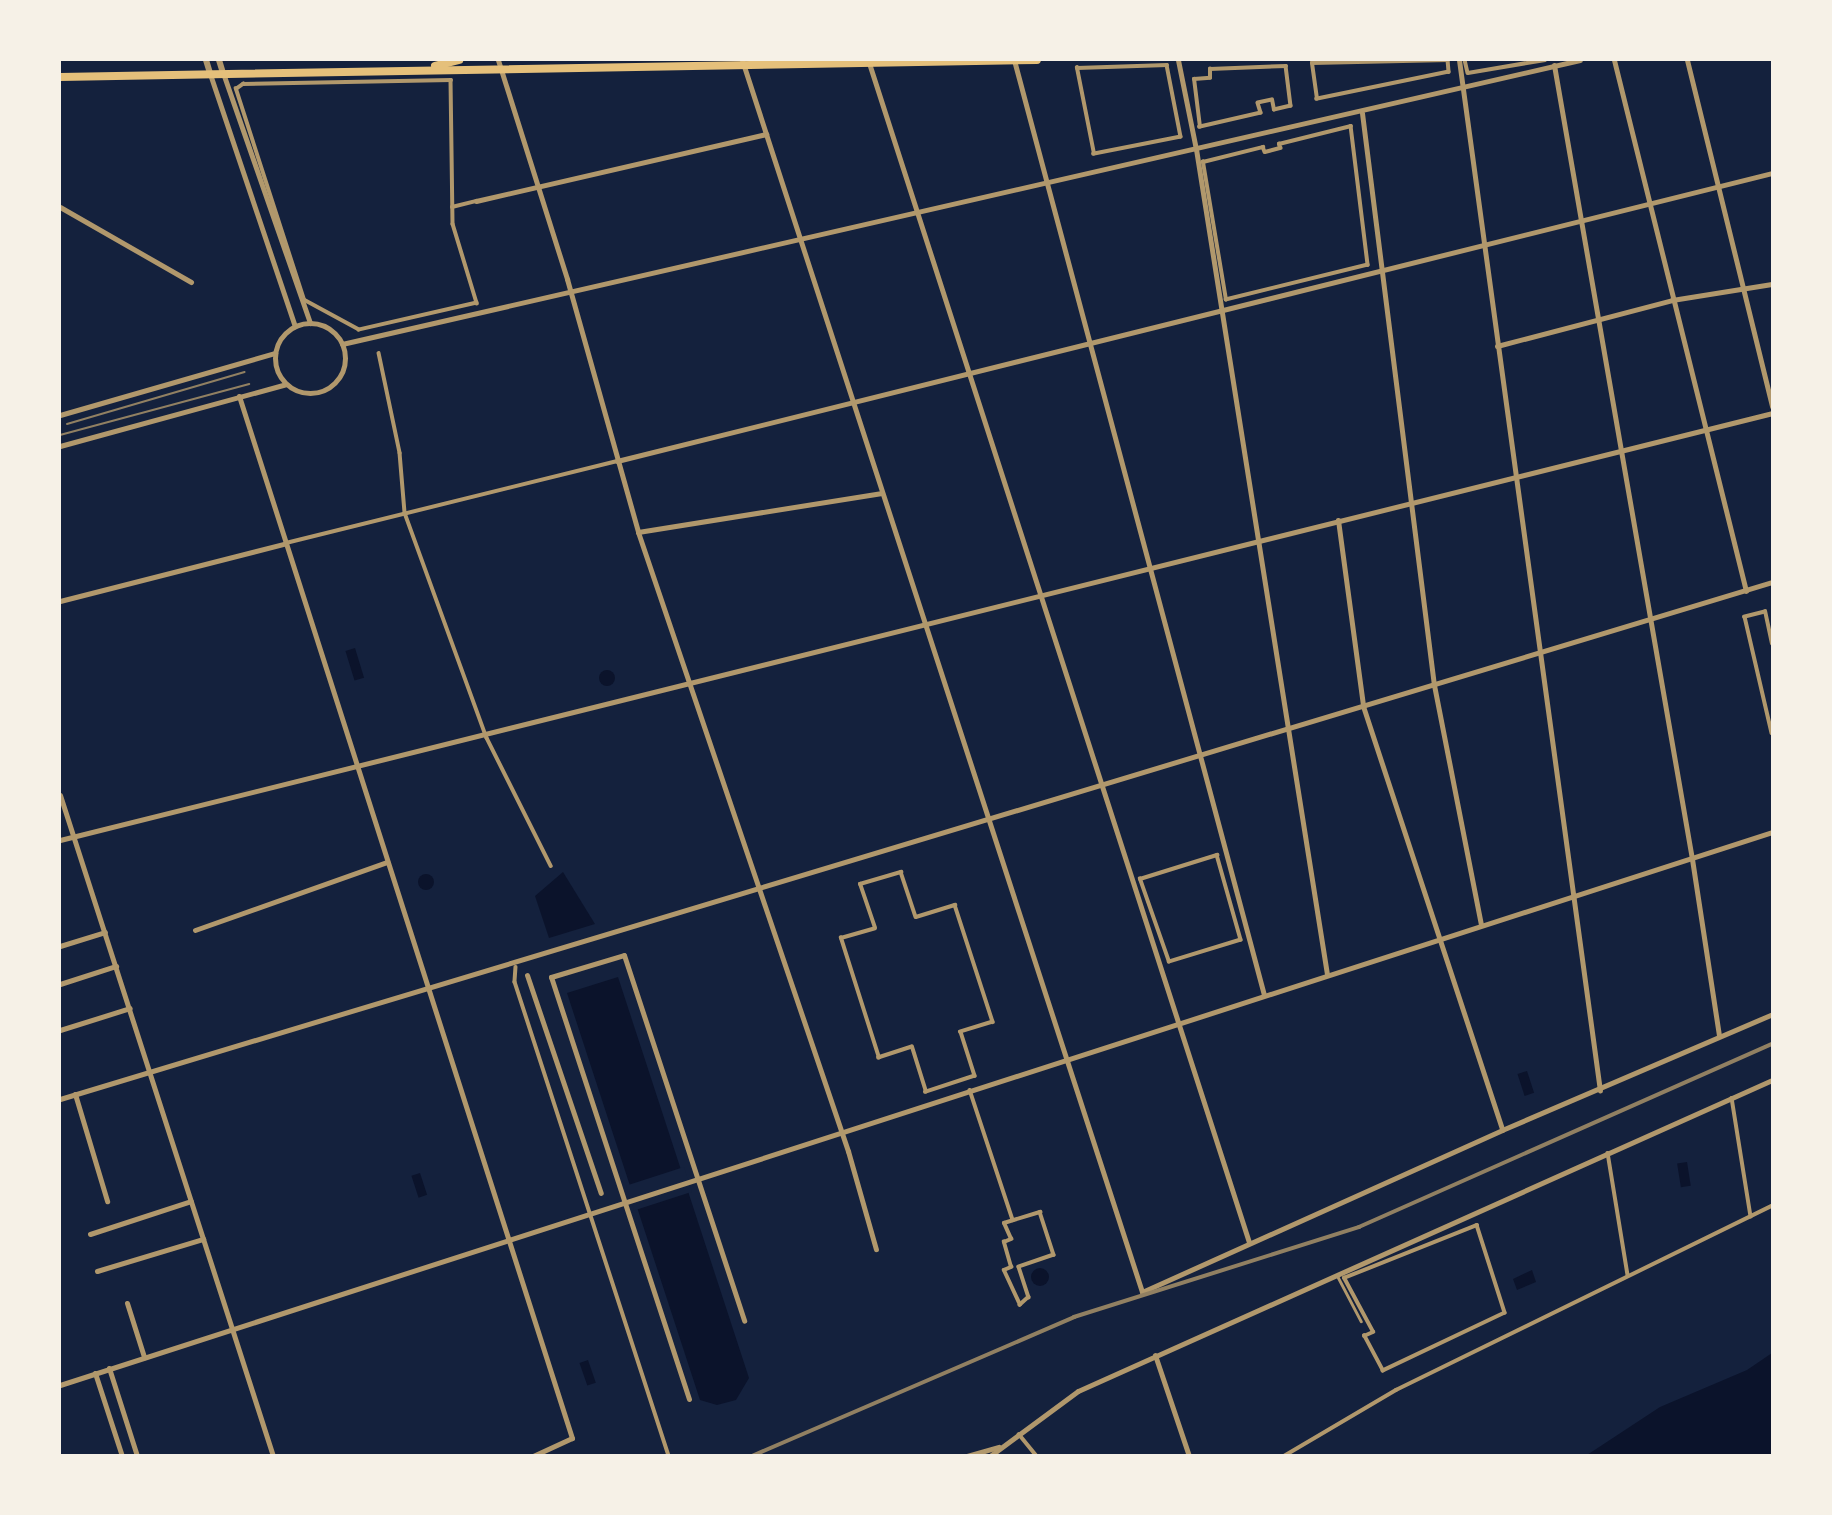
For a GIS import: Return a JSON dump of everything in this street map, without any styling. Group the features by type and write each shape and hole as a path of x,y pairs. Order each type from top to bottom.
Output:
{"main road":[{"path":"425,69 459,60"},
{"path":"60,77 425,69 500,63 1037,60"}],"street":[{"path":"206,60 296,326"},
{"path":"219,60 310,323"},
{"path":"867,60 1043,595 1249,1242"},
{"path":"1014,60 1147,569 1264,995"},
{"path":"1178,60 1196,149 1327,974"},
{"path":"1448,60 1449,72 1317,99 1312,64 1448,60"},
{"path":"1459,60 1482,245 1600,1090"},
{"path":"1465,60 1468,73 1545,60"},
{"path":"342,344 1362,113 1580,60"},
{"path":"1614,60 1746,590"},
{"path":"1687,60 1773,407"},
{"path":"742,62 1064,1059 1142,1292 1502,1130 1773,1014"},
{"path":"500,63 638,533 841,1131 876,1249"},
{"path":"1167,65 1181,137 1094,154 1077,68 1167,65"},
{"path":"1554,65 1692,859 1719,1036"},
{"path":"1286,66 1291,106 1274,110 1272,100 1258,103 1261,113 1200,127 1194,79 1210,78 1210,69 1286,66"},
{"path":"451,80 452,207 453,224 477,303 368,329 355,328 304,300 236,89 243,84 451,80"},
{"path":"1362,113 1386,272 1434,685 1481,924"},
{"path":"1351,127 1368,265 1226,300 1203,162 1263,147 1265,152 1280,148 1279,144 1351,127"},
{"path":"452,207 766,134"},
{"path":"60,601 969,373 1386,272 1482,245 1773,173"},
{"path":"60,206 191,282"},
{"path":"1497,346 1672,300 1773,284"},
{"path":"310,323 328,328 342,344 345,366 331,387 307,394 286,384 276,368 275,353 281,337 296,326 310,323"},
{"path":"60,415 275,353"},
{"path":"379,353 400,453 405,513 485,734 551,866"},
{"path":"60,446 286,384"},
{"path":"239,396 355,767 572,1438 533,1455"},
{"path":"60,840 1773,413"},
{"path":"638,533 882,493"},
{"path":"1338,520 1363,706 1502,1130"},
{"path":"60,1099 1773,582"},
{"path":"1773,644 1765,612 1745,617 1773,733"},
{"path":"60,795 152,1073 231,1331 274,1455"},
{"path":"60,1385 231,1331 506,1238 1773,832"},
{"path":"1217,855 1241,940 1168,962 1140,878 1217,855"},
{"path":"195,930 387,862"},
{"path":"901,872 916,916 955,905 993,1022 961,1032 975,1076 926,1092 912,1048 879,1058 841,939 875,928 860,884 901,872"},
{"path":"60,946 105,932"},
{"path":"688,1399 551,977 624,956 744,1321"},
{"path":"60,984 116,966"},
{"path":"516,967 516,982 669,1455"},
{"path":"527,975 601,1193"},
{"path":"60,1030 131,1008"},
{"path":"990,1455 1078,1391 1773,1080"},
{"path":"970,1090 1013,1220"},
{"path":"75,1094 107,1201"},
{"path":"1732,1098 1751,1216"},
{"path":"1608,1152 1628,1275"},
{"path":"90,1234 191,1201"},
{"path":"1284,1455 1396,1390 1773,1206"},
{"path":"1040,1212 1054,1255 1019,1267 1029,1297 1020,1305 1004,1270 1011,1267 1004,1242 1011,1238 1004,1223 1013,1220 1040,1212"},
{"path":"1477,1225 1506,1313 1383,1371 1364,1336 1373,1332 1344,1278 1477,1225"},
{"path":"97,1271 203,1239"},
{"path":"127,1303 144,1357"},
{"path":"1155,1355 1189,1455"},
{"path":"109,1368 137,1455"},
{"path":"95,1373 122,1455"},
{"path":"1019,1434 1038,1455"},
{"path":"967,1455 1002,1446"}],"lane":[{"path":"1337,1275 1361,1321"}],"water":[{"path":"355,648 364,678 355,681 345,651"},
{"path":"604,670 610,670 615,678 613,684 604,686 599,681 599,675"},
{"path":"563,872 595,924 549,938 535,896"},
{"path":"426,874 432,876 432,888 426,890 420,888 418,882 420,876"},
{"path":"618,977 749,1378 736,1400 717,1405 700,1400 567,993"},
{"path":"1527,1071 1534,1093 1525,1096 1517,1074"},
{"path":"1687,1162 1691,1186 1681,1187 1677,1164"},
{"path":"420,1173 427,1195 419,1198 411,1176"},
{"path":"1040,1268 1046,1271 1049,1277 1046,1283 1040,1286 1034,1283 1031,1277 1034,1271"},
{"path":"1532,1270 1536,1282 1517,1290 1513,1279"},
{"path":"1772,1353 1772,1455 1587,1455 1660,1407 1747,1370"},
{"path":"588,1360 596,1383 587,1386 579,1363"}],"pier":[{"path":"684,1167 692,1192 634,1211 626,1186"}],"tram line":[{"path":"67,424 245,372"},
{"path":"60,435 249,384"}],"railway":[{"path":"752,1456 1074,1317 1359,1227 1772,1044"}]}
